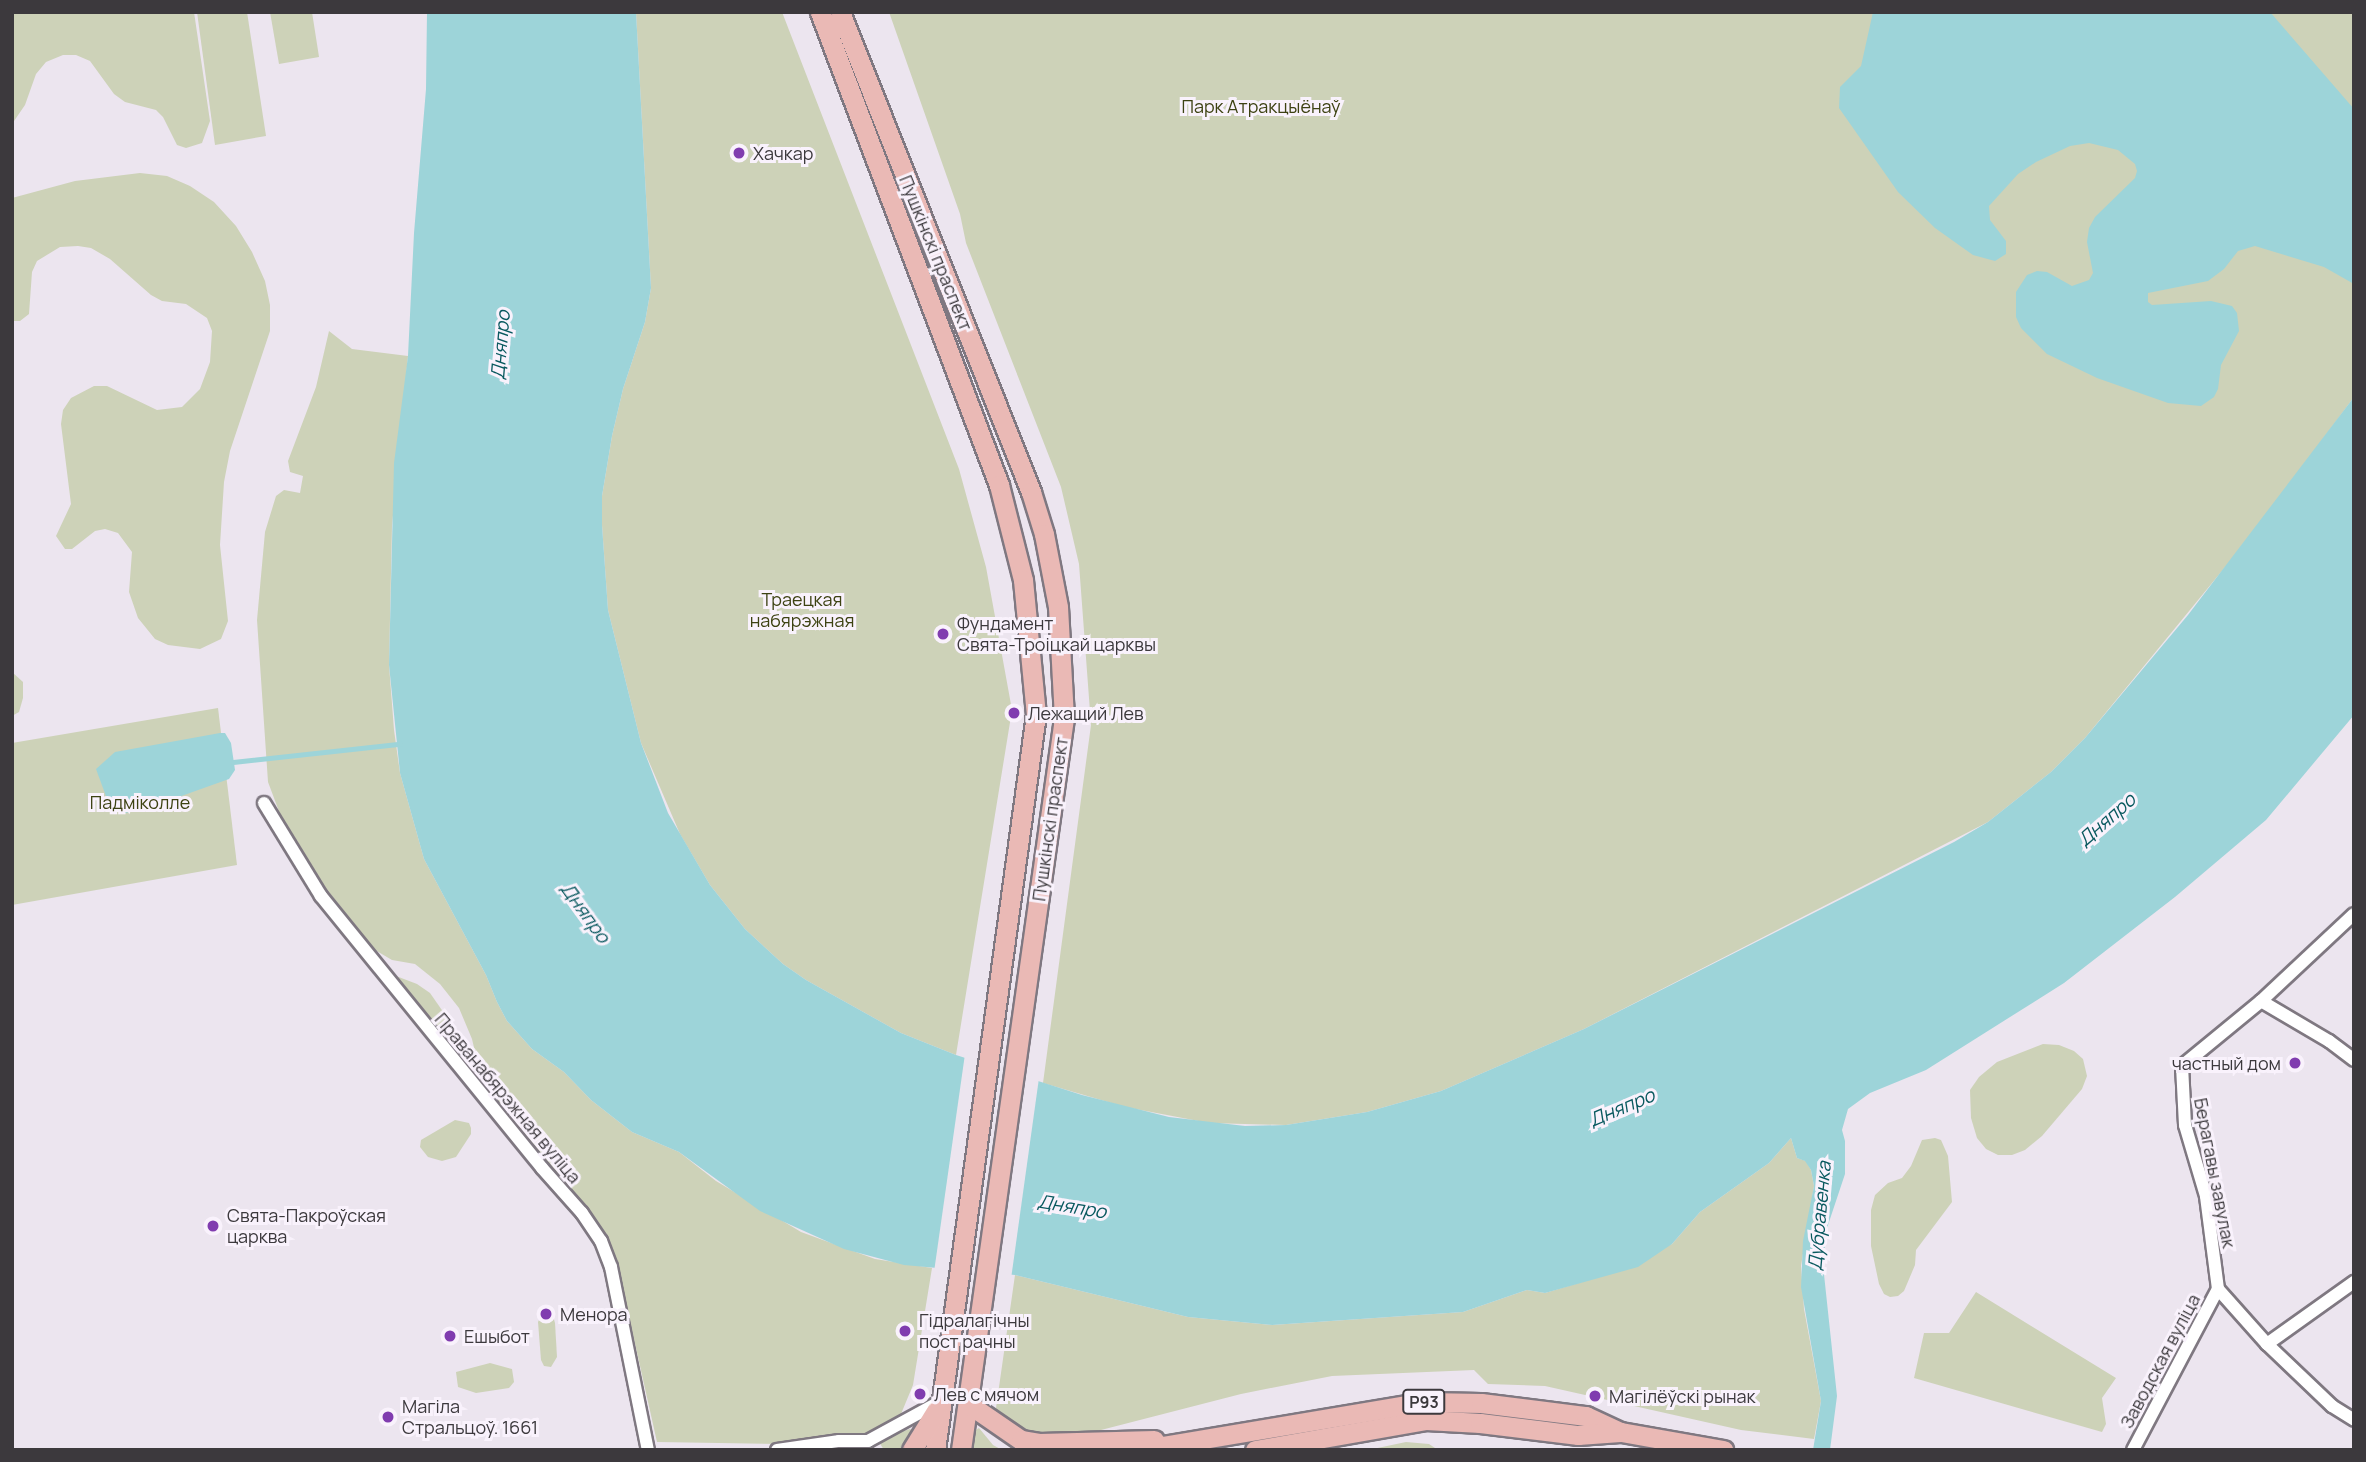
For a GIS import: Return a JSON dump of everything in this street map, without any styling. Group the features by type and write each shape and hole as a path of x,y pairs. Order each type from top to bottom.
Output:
{"main road":[{"name":"Пушкінскі праспект","path":"820,12 999,485 1023,580 1036,714 934,1450"},
{"name":"Пушкінскі праспект","path":"840,12 1031,492 1054,574 1064,718 970,1405 961,1450"},
{"name":"Пушкінскі праспект","path":"912,1450 942,1401"},
{"name":"Р93","path":"1138,1450 1425,1402 1480,1403 1586,1416 1621,1432"},
{"path":"970,1405 1021,1440 1039,1443 1124,1442 1225,1434"},
{"name":"Р93","path":"1255,1450 1426,1420 1479,1423 1578,1435 1621,1432 1723,1450"}],"street":[{"name":"Праванабярэжная вуліца","path":"264,803 321,896 541,1168 582,1213 601,1241 611,1267 648,1450"},
{"path":"2354,914 2261,1001 2354,1059"},
{"name":"Берагавы завулак","path":"2218,1289 2206,1196 2185,1125 2182,1066 2261,1001"},
{"path":"2267,1344 2354,1282"},
{"path":"2218,1289 2267,1344 2332,1406 2354,1420"},
{"name":"Заводская вуліца","path":"2133,1450 2218,1289"},
{"path":"777,1450 839,1441 871,1445 942,1401"}],"green space":[{"path":"12,12 194,12 210,121 202,143 186,148 177,145 163,117 156,110 125,102 114,94 90,61 76,55 63,55 46,62 36,74 25,105 12,124"},
{"path":"197,12 247,12 266,136 215,145"},
{"path":"270,12 312,12 319,57 279,64"},
{"name":"Траецкая набярэжная","path":"636,12 782,12 959,469 986,567 1012,710 956,1055 901,1033 806,980 783,964 745,929 710,885 680,834 641,743 608,610 602,525 602,496 612,436 623,389 645,322 651,288"},
{"name":"Парк Атракцыёнаў","path":"889,12 2354,12 2354,397 2253,533 2085,738 2051,772 1988,822 1584,1029 1441,1091 1367,1112 1286,1125 1209,1123 1125,1107 1043,1083 1091,725 1079,564 1061,487 966,243 960,214"},
{"path":"140,173 167,176 190,186 214,202 236,226 252,252 265,281 270,305 270,331 230,451 224,482 220,545 228,621 221,639 200,649 168,645 155,639 138,618 129,592 132,552 118,533 105,529 95,531 72,549 65,549 56,536 71,504 61,424 63,410 71,398 94,386 107,386 157,410 182,407 200,389 210,362 212,331 207,318 186,304 162,301 151,295 110,259 91,248 78,246 60,247 37,261 32,272 29,314 20,321 12,321 12,198 75,181"},
{"path":"329,331 352,349 408,356 392,526 389,665 394,730 400,773 424,859 486,975 497,1002 507,1021 532,1049 564,1072 591,1100 632,1132 679,1152 716,1181 801,1232 875,1259 932,1268 913,1385 901,1414 890,1425 865,1436 785,1444 657,1442 619,1272 607,1238 587,1209 483,1086 472,1039 459,1008 440,984 415,964 392,960 375,950 308,866 280,814 268,782 257,620 265,532 276,496 284,490 300,493 303,476 290,472 288,461 316,387"},
{"path":"12,672 23,682 23,698 19,712 12,716"},
{"name":"Падміколле","path":"218,708 237,865 12,905 12,743"},
{"path":"396,976 417,984 430,993 453,1026 461,1054 458,1056 394,979"},
{"path":"2043,1044 2059,1045 2074,1051 2083,1059 2087,1076 2082,1089 2042,1136 2025,1150 2012,1155 1998,1155 1986,1149 1977,1138 1971,1118 1970,1090 1979,1077 1997,1062"},
{"path":"455,1120 469,1123 471,1128 471,1134 456,1157 442,1161 428,1157 420,1147 421,1140"},
{"path":"1791,1138 1797,1158 1806,1161 1811,1170 1814,1186 1801,1266 1804,1309 1821,1401 1814,1439 1741,1430 1545,1386 1488,1384 1474,1370 1332,1376 1241,1394 1066,1439 1036,1440 999,1417 996,1408 1015,1275 1188,1317 1272,1325 1463,1312 1527,1290 1545,1293 1582,1282 1672,1244 1700,1212 1769,1163"},
{"path":"1922,1140 1941,1140 1948,1156 1952,1202 1916,1250 1915,1265 1904,1291 1898,1296 1890,1297 1884,1294 1879,1284 1871,1246 1871,1210 1875,1195 1888,1183 1902,1178 1911,1166"},
{"path":"1976,1292 2116,1378 2102,1398 2106,1424 2102,1432 1914,1378 1924,1333 1949,1333"},
{"path":"542,1314 553,1316 555,1323 557,1357 551,1367 544,1366 541,1360 538,1322"},
{"path":"490,1363 512,1369 514,1382 509,1388 476,1393 458,1387 456,1372"},
{"path":"979,1428 993,1445 1002,1450 970,1450 974,1431"},
{"path":"910,1429 913,1431 910,1438 899,1450 884,1450 879,1442 880,1438"},
{"path":"1406,1442 1429,1444 1438,1450 1368,1450"}],"water":[{"path":"427,12 636,12 651,288 645,322 623,389 612,436 602,496 602,525 608,610 641,743 668,813 710,885 745,929 783,964 806,980 901,1033 956,1055 1082,1095 1169,1117 1245,1126 1286,1125 1367,1112 1441,1091 1584,1029 1954,842 1988,822 2051,772 2085,738 2188,615 2354,397 2354,715 2266,820 2175,897 2064,983 1926,1070 1870,1093 1848,1109 1842,1130 1845,1141 1845,1174 1827,1228 1823,1265 1837,1396 1830,1450 1813,1450 1821,1401 1801,1287 1803,1241 1814,1186 1811,1170 1805,1161 1797,1158 1791,1138 1769,1163 1700,1212 1672,1244 1638,1267 1545,1293 1527,1290 1463,1312 1272,1325 1188,1317 1015,1275 904,1265 844,1249 760,1211 679,1152 632,1132 591,1100 564,1072 532,1049 507,1021 486,975 424,859 400,773 389,665 394,463 408,356 414,233 426,89"},
{"path":"1873,12 2270,12 2354,109 2354,284 2324,267 2255,246 2238,251 2224,269 2208,281 2148,293 2148,302 2152,305 2211,301 2232,306 2237,313 2239,331 2221,365 2218,389 2214,397 2201,406 2168,403 2097,378 2047,354 2021,328 2016,317 2016,292 2027,275 2037,271 2047,272 2072,286 2089,280 2093,273 2087,242 2089,228 2095,217 2135,178 2135,164 2118,150 2089,143 2070,146 2036,162 2018,174 1989,206 1990,220 2006,241 2006,254 1995,261 1973,255 1935,228 1898,192 1839,108 1840,87 1861,66"},
{"path":"225,733 231,743 235,770 229,779 145,809 125,813 110,807 96,769 115,752"}],"pier":[{"path":"965,1054 1039,1078 1011,1279 934,1272"}],"waterway":[{"path":"233,762 400,744"}],"place":[{"name":"Хачкар","path":"739,153"},
{"name":"Фундамент Свята-Троіцкай царквы","path":"943,634"},
{"name":"Лежащий Лев","path":"1014,713"},
{"name":"частный дом","path":"2295,1063"},
{"name":"Свята-Пакроўская царква","path":"213,1226"},
{"name":"Менора","path":"546,1314"},
{"name":"Гідралагічны пост рачны","path":"905,1331"},
{"name":"Ешыбот","path":"450,1336"},
{"name":"Лев с мячом","path":"920,1394"},
{"name":"Магілёўскі рынак","path":"1595,1396"},
{"name":"Магіла Стральцоў. 1661","path":"388,1417"}],"water label":[{"name":"Дняпро","path":"501,345"},
{"name":"Дняпро","path":"2107,820"},
{"name":"Дняпро","path":"585,913"},
{"name":"Дняпро","path":"1622,1108"},
{"name":"Дняпро","path":"1072,1207"},
{"name":"Дубравенка","path":"1820,1216"}]}
